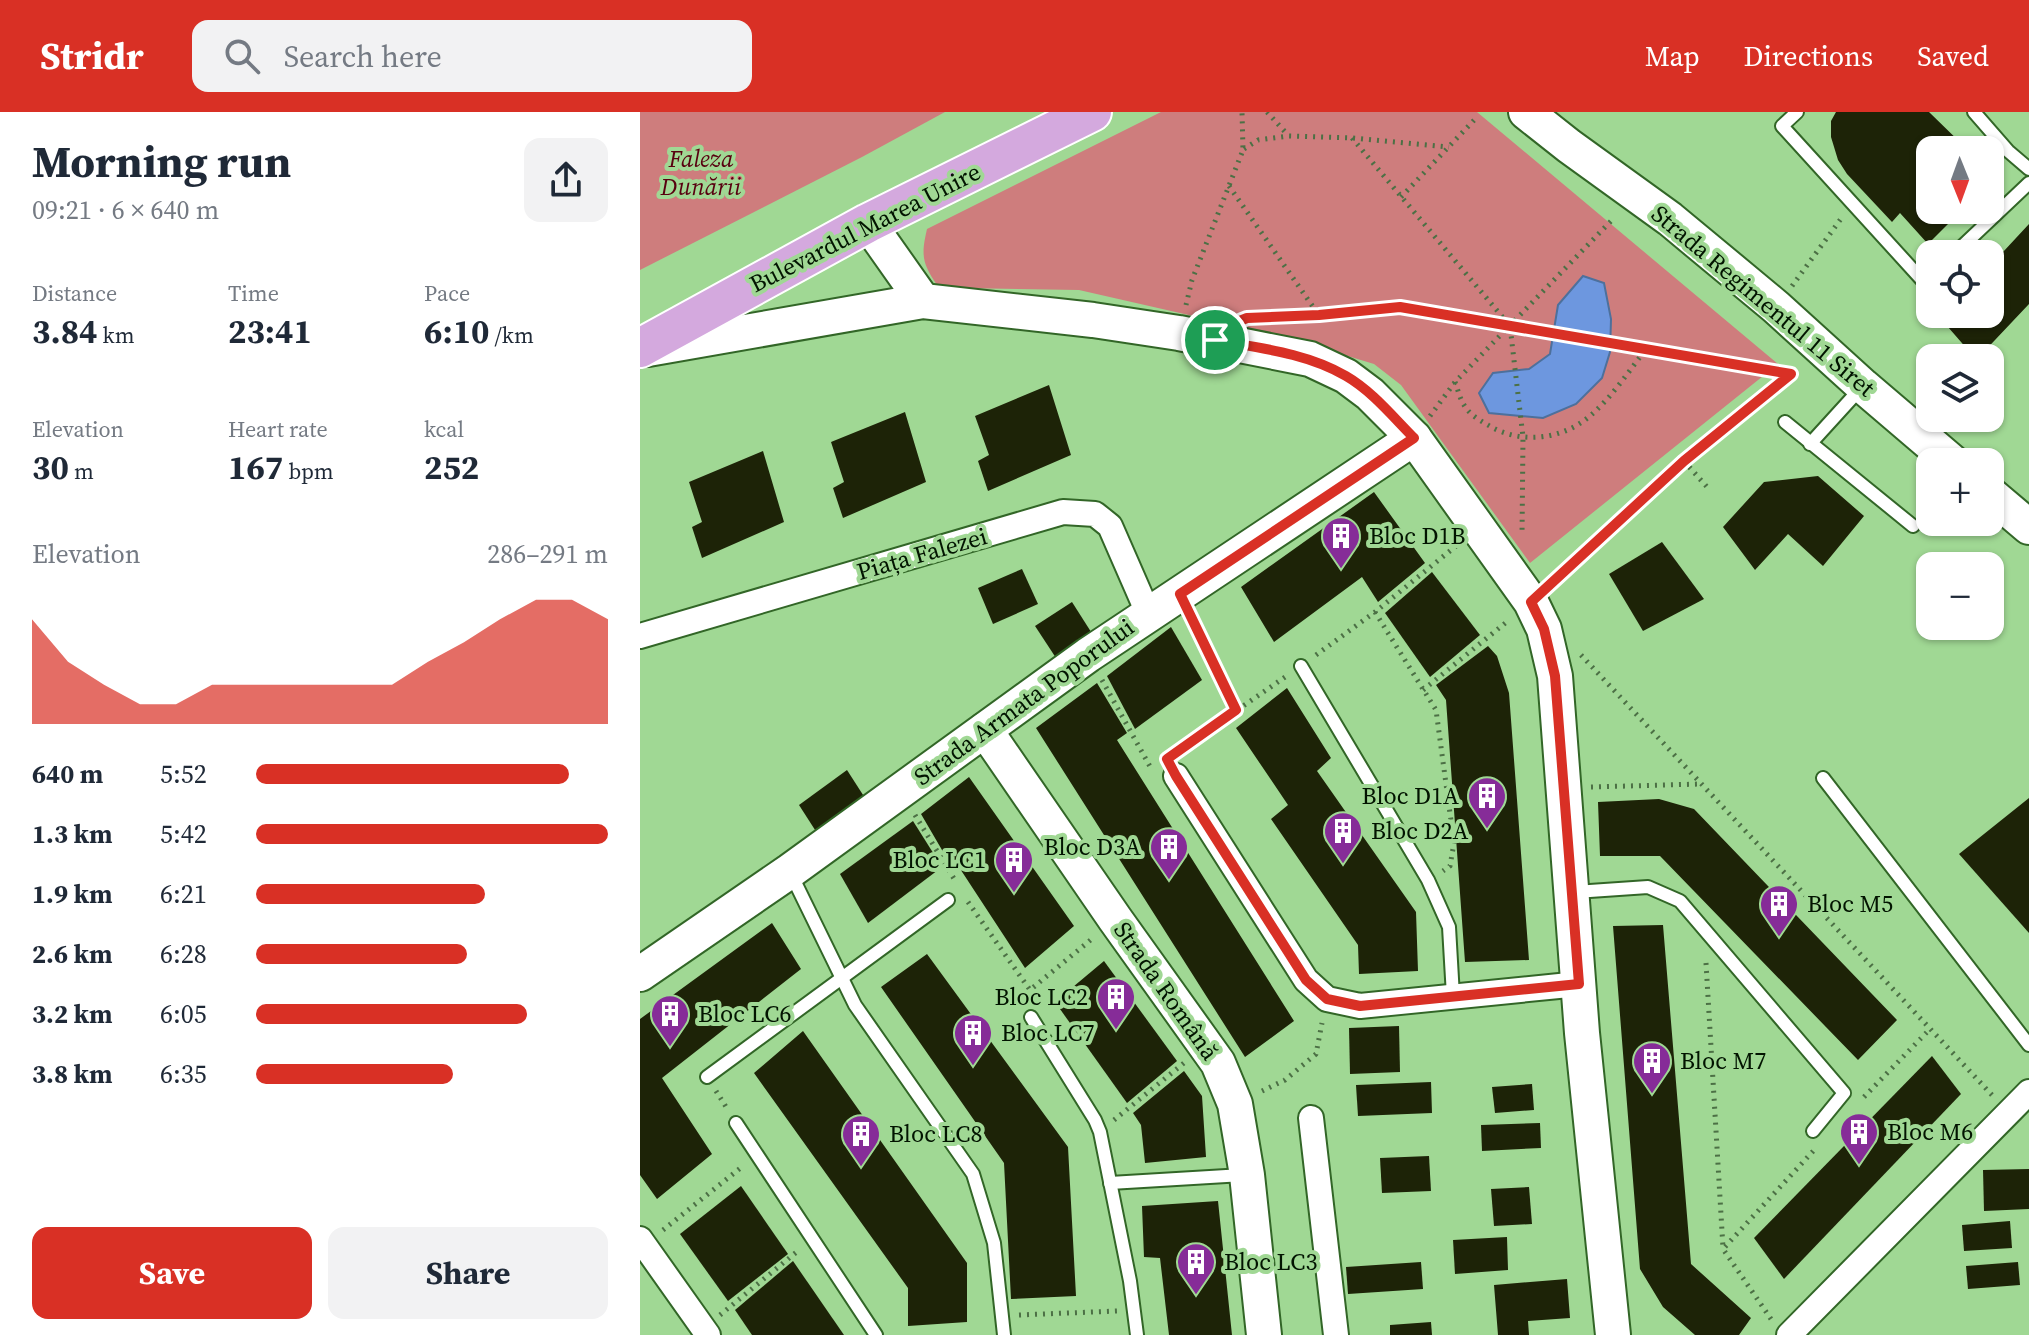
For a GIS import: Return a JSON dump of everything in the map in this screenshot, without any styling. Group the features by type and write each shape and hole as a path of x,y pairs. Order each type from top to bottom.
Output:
{"main road":[{"name":"Bulevardul Marea Unire","path":"640,349 868,223 1092,112"}],"street":[{"path":"1513,112 1569,146"},
{"path":"1526,112 1569,146"},
{"path":"1548,112 1569,146"},
{"path":"1556,112 1569,146"},
{"name":"Strada Regimentul 11 Siret","path":"1569,146 1670,219 1776,307 1936,448"},
{"path":"868,223 923,301"},
{"path":"640,349 923,301 1093,320 1179,333 1296,356 1322,365 1346,376 1370,394 1414,438 1532,607 1555,676 1579,984 1613,1335"},
{"name":"Strada Armata Poporului","path":"640,974 790,871 1148,613 1414,438"},
{"path":"2004,506 2029,527"},
{"name":"Piața Falezei","path":"640,636 1063,512 1095,514 1110,526 1148,613"},
{"name":"Strada Română","path":"985,730 1218,1063 1235,1104 1247,1175 1264,1335"},
{"path":"1172,768 1306,980 1327,999 1360,1006 1579,984"},
{"path":"1781,1329 2029,1092"},
{"path":"1311,1118 1336,1335"},
{"path":"642,1242 706,1332"}],"lane":[{"path":"1797,112 1782,126 1916,273"},
{"path":"1974,112 2008,151 2029,169"},
{"path":"1969,240 2029,183"},
{"path":"1810,444 1863,386"},
{"path":"1785,422 1913,526"},
{"path":"1301,666 1428,880 1449,927 1453,996"},
{"path":"1823,778 2029,1045"},
{"path":"790,871 855,1005 973,1174 994,1243 1004,1335"},
{"path":"1572,892 1648,887 1680,901 1844,1093 1813,1131"},
{"path":"707,1077 948,900"},
{"path":"1031,1017 1100,1132 1130,1281 1137,1335"},
{"path":"736,1123 876,1335"},
{"path":"1110,1183 1247,1175"}],"path":[{"path":"1179,333 1192,280 1243,150 1242,112"},
{"path":"1267,112 1289,136"},
{"path":"1401,197 1478,116"},
{"path":"1243,150 1258,140 1289,136 1449,147"},
{"path":"1352,138 1510,326 1523,437 1532,607 1570,643 2009,1113"},
{"path":"1229,186 1319,315"},
{"path":"1414,438 1455,382 1611,221"},
{"path":"1776,307 1838,223"},
{"path":"1261,318 1400,307 1791,374 1684,461 1532,607 1423,690"},
{"path":"1455,382 1465,407 1478,419 1493,428 1523,437 1545,437 1584,421 1605,401 1646,349"},
{"path":"1684,461 1707,487"},
{"path":"1112,698 1153,771 1172,768 1236,710 1375,612 1479,528"},
{"path":"1180,594 1236,710"},
{"path":"1375,612 1436,710 1454,843 1450,866 1428,880"},
{"path":"1563,788 1702,784"},
{"path":"900,791 961,891 948,900"},
{"path":"969,904 1030,990 1115,919"},
{"path":"1704,930 1723,1249 1781,1329"},
{"path":"1285,1080 1316,1054 1327,999"},
{"path":"1855,1106 1930,1029"},
{"path":"1100,1132 1206,1045"},
{"path":"707,1077 736,1123"},
{"path":"1723,1249 1824,1139"},
{"path":"642,1242 756,1156"},
{"path":"706,1332 812,1239"},
{"path":"1002,1316 1097,1312"}],"green space":[{"name":"Faleza Dunării","path":"640,112 945,112 640,270"},
{"path":"1161,112 1477,112 1778,364 1530,563 1401,385 1374,364 1285,337 1079,290 937,285 924,258 927,229"}],"water":[{"path":"1583,276 1604,283 1611,319 1610,352 1602,378 1576,404 1543,418 1489,413 1479,393 1493,373 1529,369 1550,354 1558,305"}],"building":[{"path":"1836,112 1929,112 1954,136 1916,136 1916,224 1948,224 1932,240 1924,240 1900,213 1892,222 1847,174 1838,160 1831,137 1831,121"},
{"path":"2029,224 2029,304 1991,344 1963,344 1949,328 2004,328 2004,251"},
{"path":"1049,385 1071,455 988,491 978,461 989,455 975,416"},
{"path":"905,412 926,482 843,518 833,488 844,482 831,442"},
{"path":"763,451 784,522 702,558 692,527 702,522 689,482"},
{"path":"1818,476 1864,516 1823,566 1788,534 1755,570 1723,527 1764,482"},
{"name":"Bloc D1B","path":"1374,492 1425,563 1378,602 1362,577 1274,642 1241,587"},
{"path":"1662,542 1704,599 1643,631 1609,574"},
{"path":"1022,569 1038,604 993,624 978,588"},
{"name":"Bloc D1B","path":"1432,572 1480,635 1430,677 1385,613"},
{"path":"1072,602 1093,635 1056,658 1035,626"},
{"path":"1171,627 1202,680 1135,729 1107,676"},
{"name":"Bloc D1A","path":"1488,646 1497,656 1509,693 1529,960 1465,962 1446,700 1436,685"},
{"name":"Bloc D3A","path":"1097,683 1127,733 1117,740 1294,1021 1245,1057 1036,728"},
{"name":"Bloc D2A","path":"1287,688 1331,758 1317,771 1416,912 1418,971 1359,974 1358,945 1271,819 1288,805 1236,728"},
{"path":"847,770 865,798 817,833 799,805"},
{"name":"Bloc LC1","path":"969,777 1074,926 1025,968 953,858 949,862 921,814"},
{"path":"2029,798 2029,933 1959,854"},
{"name":"Bloc M5","path":"1659,799 1694,809 1897,1020 1858,1060 1660,856 1600,856 1598,802"},
{"name":"Bloc LC1","path":"913,821 942,867 868,923 840,874"},
{"name":"Bloc LC6","path":"772,923 801,969 662,1078 712,1154 657,1199 640,1175 640,1019"},
{"name":"Bloc M7","path":"1663,925 1691,1264 1751,1318 1739,1335 1695,1335 1663,1307 1640,1269 1613,926"},
{"name":"Bloc LC7","path":"927,954 1068,1147 1076,1296 1011,1299 1004,1163 881,987"},
{"name":"Bloc LC2","path":"1104,961 1177,1061 1127,1103 1055,1002"},
{"path":"1399,1026 1400,1072 1350,1074 1349,1028"},
{"name":"Bloc LC8","path":"803,1031 967,1263 967,1322 908,1326 908,1288 754,1073"},
{"name":"Bloc M6","path":"1932,1056 1961,1094 1784,1279 1754,1238"},
{"path":"1184,1071 1202,1096 1206,1157 1145,1163 1141,1125 1133,1113"},
{"path":"1431,1082 1432,1113 1358,1116 1356,1085"},
{"path":"1532,1084 1534,1110 1495,1113 1492,1087"},
{"path":"1540,1123 1541,1148 1482,1151 1481,1125"},
{"path":"1429,1156 1431,1191 1382,1193 1380,1158"},
{"path":"2029,1169 2029,1209 1984,1211 1983,1170"},
{"path":"741,1186 788,1254 728,1301 680,1234"},
{"path":"1529,1187 1532,1224 1494,1226 1491,1189"},
{"name":"Bloc LC3","path":"1218,1201 1232,1335 1169,1335 1160,1258 1144,1257 1142,1206"},
{"path":"2010,1221 2012,1248 1964,1251 1962,1225"},
{"path":"1507,1237 1508,1270 1455,1274 1453,1240"},
{"path":"793,1261 844,1335 752,1335 735,1310"},
{"path":"1421,1262 1423,1289 1348,1294 1346,1267"},
{"path":"2018,1262 2020,1285 1968,1289 1966,1266"},
{"path":"1567,1279 1570,1318 1528,1321 1529,1335 1498,1335 1494,1285"},
{"path":"1431,1322 1432,1335 1390,1335 1390,1325"}],"place":[{"name":"Bloc D1B","path":"1341,570"},
{"name":"Bloc D1A","path":"1487,830"},
{"name":"Bloc D2A","path":"1343,865"},
{"name":"Bloc D3A","path":"1169,881"},
{"name":"Bloc LC1","path":"1014,894"},
{"name":"Bloc M5","path":"1779,938"},
{"name":"Bloc LC2","path":"1116,1031"},
{"name":"Bloc LC6","path":"670,1048"},
{"name":"Bloc LC7","path":"973,1067"},
{"name":"Bloc M7","path":"1652,1095"},
{"name":"Bloc M6","path":"1859,1166"},
{"name":"Bloc LC8","path":"861,1168"},
{"name":"Bloc LC3","path":"1196,1296"}],"route":[{"path":"1400,307 1791,374 1684,461 1531,602 1544,629 1555,676 1579,984 1360,1006 1327,999 1306,980 1176,776 1167,759 1236,710 1180,594 1414,438 1370,394 1346,376 1310,359 1215,340 1225,327 1247,318 1400,307"}]}
